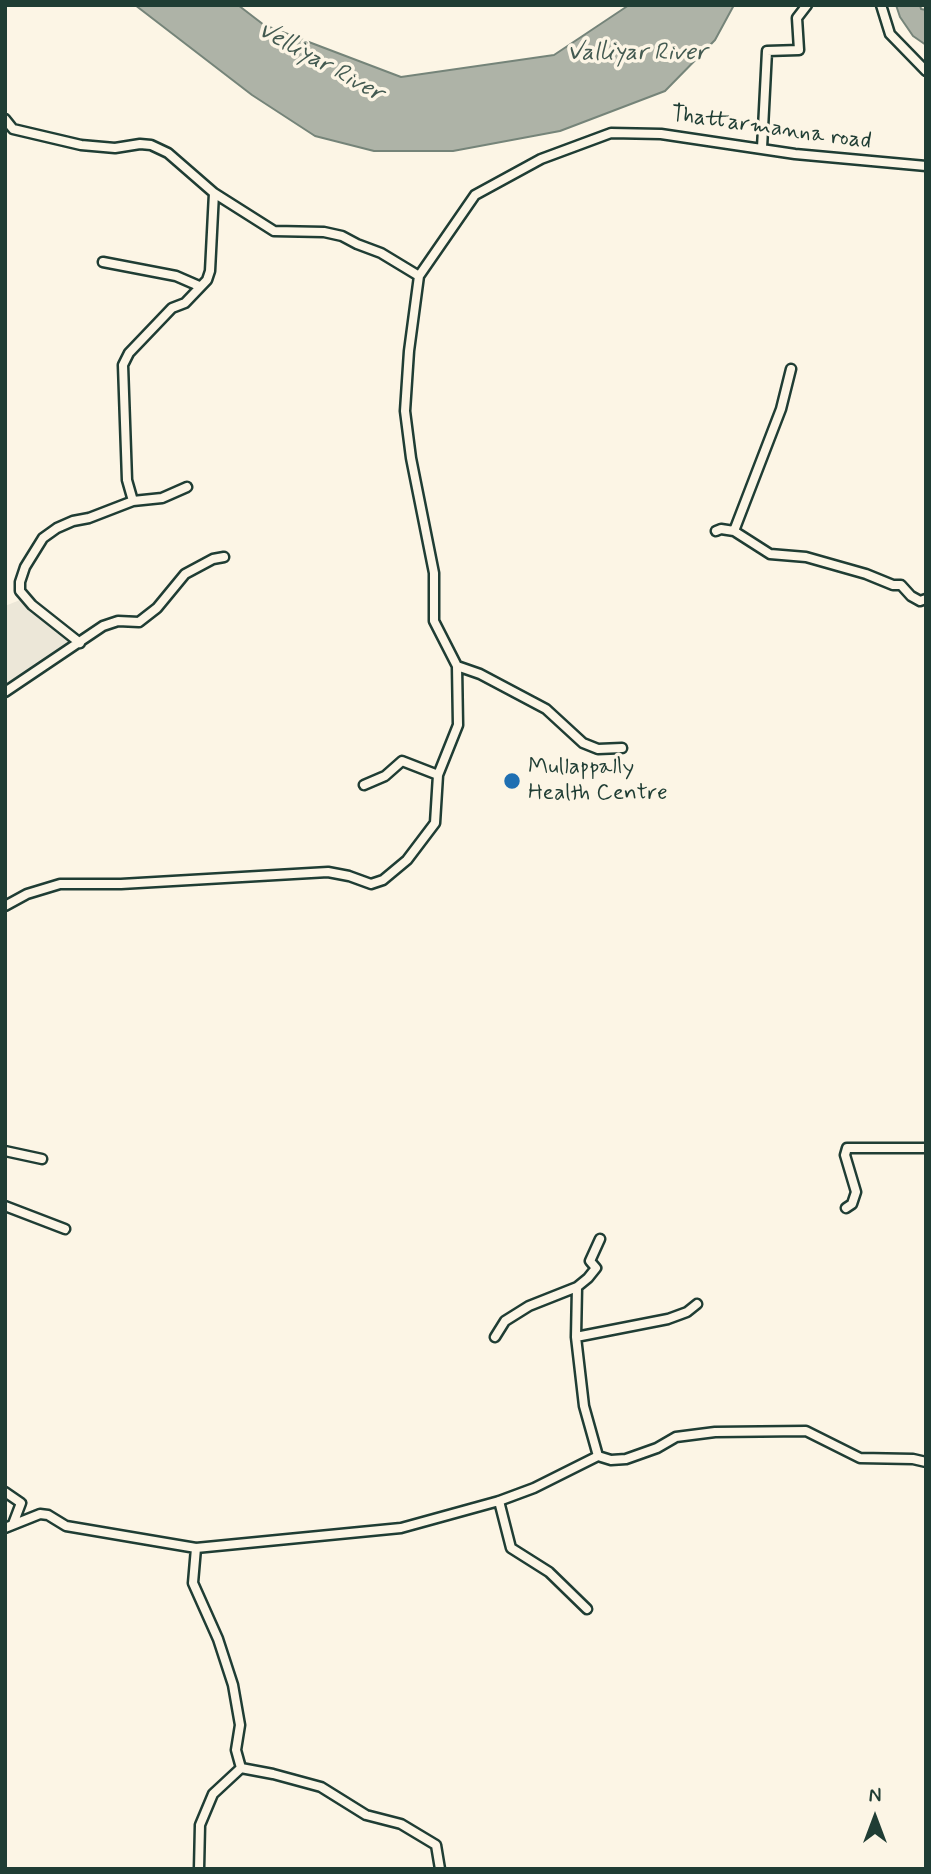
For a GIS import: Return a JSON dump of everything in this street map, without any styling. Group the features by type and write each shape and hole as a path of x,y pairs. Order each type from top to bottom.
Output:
{"street":[{"path":"762,148 767,51 799,50 797,18 807,5"},
{"path":"881,5 890,34 926,71"},
{"path":"5,119 13,130 81,145 116,148 151,145 168,153 214,193 274,231 324,232 342,236 381,253 419,276 409,351 405,411 433,573 434,621 457,666 457,725 438,775 435,823 407,860 383,880 371,884 328,872 121,884 60,884 27,894 5,906"},
{"name":"Thattarmanna road","path":"419,276 475,195 541,159 611,133 661,134 865,162 926,166"},
{"path":"133,501 126,471 123,365 129,353 172,308 185,303 207,280 211,271 214,193"},
{"path":"103,262 176,276 199,286"},
{"path":"734,531 781,409 791,369"},
{"path":"80,643 20,591 25,567 43,538 73,521 89,518 133,501 162,498 187,487"},
{"path":"716,531 734,531 770,554 806,557 866,574 893,585 901,585 911,596 920,601 926,600"},
{"path":"5,692 103,626 118,621 139,622 157,608 185,574 224,556"},
{"path":"457,666 480,674 546,709 583,743 598,749 622,748"},
{"path":"364,785 385,776 402,761 438,775"},
{"path":"846,1208 852,1204 856,1192 845,1155 847,1148 926,1148"},
{"path":"5,1151 42,1159"},
{"path":"5,1206 65,1229"},
{"path":"495,1338 505,1321 529,1306 577,1287 596,1268 590,1261 600,1239"},
{"path":"577,1287 576,1337 584,1406 598,1457"},
{"path":"576,1337 668,1319 687,1312 697,1304"},
{"path":"9,1526 40,1514 66,1526 196,1548 401,1528 499,1501 534,1488 598,1457 626,1459 657,1448 676,1437 715,1432 806,1431 819,1435 860,1458 913,1459 926,1462"},
{"path":"5,1492 21,1503 9,1526"},
{"path":"499,1501 511,1548 549,1572 587,1609"},
{"path":"196,1548 193,1583 218,1639 233,1685 240,1725 236,1750 241,1768"},
{"path":"199,1869 200,1825 213,1794 241,1768"},
{"path":"241,1768 321,1787 366,1815 401,1825 436,1845 440,1869"}],"shaded area":[{"path":"20,600 72,639 52,656 5,684 5,606"}],"water":[{"name":"Valliyar River","path":"135,5 238,5 264,25 401,77 554,55 629,5 734,5 715,40 665,91 560,131 453,151 374,151 315,136 252,95"},
{"path":"896,5 920,5 921,9 926,10 926,45 913,36 900,17"}],"place":[{"name":"Mullappally Health Centre","path":"512,781"}],"water label":[{"name":"Velliyar River","path":"320,63"}]}
